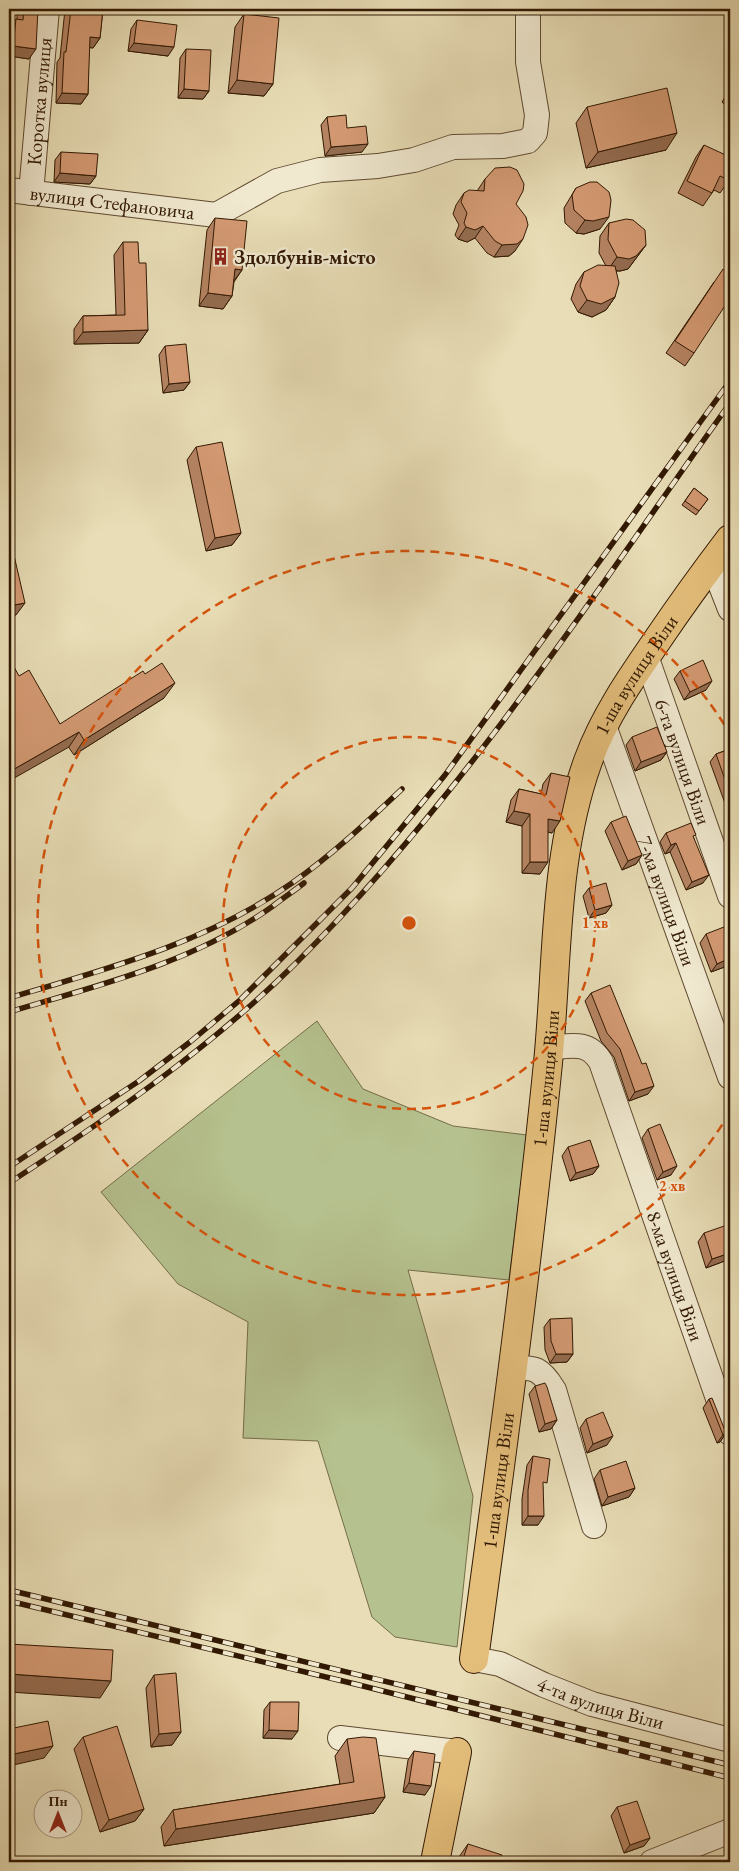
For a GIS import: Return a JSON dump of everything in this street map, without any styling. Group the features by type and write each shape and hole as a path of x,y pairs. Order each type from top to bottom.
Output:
{"main road":[{"name":"1-ша вулиця Віли","path":"474,1659 512,1369 549,1048 556,928 566,850 587,763 604,723 646,656 730,539"},
{"path":"435,1862 457,1752"}],"street":[{"name":"Коротка вулиця","path":"20,192 47,9"},
{"name":"вулиця Стефановича","path":"20,192 216,216 277,181 320,170 378,166 414,160 453,147 503,146 528,141 535,133 537,115 528,62 528,9"},
{"path":"712,563 730,609"},
{"name":"6-та вулиця Віли","path":"646,656 730,896"},
{"name":"7-ма вулиця Віли","path":"604,723 730,1077"},
{"name":"8-ма вулиця Віли","path":"549,1048 580,1046 590,1049 601,1062 730,1433"},
{"path":"512,1369 529,1366 538,1370 547,1378 554,1390 594,1526"},
{"name":"4-та вулиця Віли","path":"474,1659 500,1664 544,1685 592,1704 730,1740"},
{"path":"340,1738 457,1752"},
{"path":"652,1862 730,1831"}],"green space":[{"path":"317,1021 363,1089 453,1126 527,1135 509,1280 408,1270 473,1496 457,1647 395,1637 372,1617 318,1441 243,1438 248,1322 178,1284 101,1192"}],"building":[{"path":"24,9 38,9 36,49 13,46 16,19 23,20"},
{"path":"71,9 103,9 100,38 90,37 88,94 62,93 64,52 66,52"},
{"path":"244,14 279,18 273,84 237,80"},
{"path":"137,20 177,25 174,47 134,43"},
{"path":"186,49 211,50 209,91 184,89"},
{"path":"667,88 677,133 598,152 587,107"},
{"path":"9,104 13,104 11,121 9,121"},
{"path":"346,115 347,128 366,126 368,144 331,147 327,117"},
{"path":"704,145 730,157 729,180 720,176 712,193 687,181"},
{"path":"61,152 98,154 96,176 60,173"},
{"path":"510,167 517,170 524,184 523,191 516,204 526,217 528,225 523,239 517,244 502,245 495,241 483,226 475,230 466,227 464,223 467,213 461,202 464,193 469,190 484,191 485,179 495,168"},
{"path":"590,182 597,182 609,192 611,200 609,217 593,221 585,220 574,210 572,195 576,188"},
{"name":"Здолбунів-місто","path":"215,218 247,221 242,270 235,269 232,296 208,293"},
{"path":"626,219 633,220 645,230 646,245 636,256 629,259 617,257 608,240 609,223"},
{"path":"123,242 138,242 139,263 146,263 148,330 83,332 83,316 125,315"},
{"path":"598,265 615,266 619,283 615,297 601,304 587,300 580,286 584,272"},
{"path":"723,269 730,274 730,298 694,353 675,341"},
{"path":"186,344 190,382 169,384 165,346"},
{"path":"222,442 241,533 215,538 196,447"},
{"path":"694,488 708,499 699,511 685,501"},
{"path":"13,551 25,603 9,606 9,552"},
{"path":"9,658 19,676 29,670 60,724 143,671 145,674 162,663 175,683 84,740 79,732 9,772"},
{"path":"703,660 712,681 690,692 680,671"},
{"path":"657,727 667,752 641,762 632,737"},
{"path":"730,749 730,794 716,754"},
{"path":"551,773 570,777 560,821 548,819 548,862 530,862 530,814 514,811 519,789 546,795"},
{"path":"626,816 642,855 628,861 611,822"},
{"path":"691,823 696,835 693,836 709,875 692,882 676,843 671,845 666,833"},
{"path":"606,883 612,905 595,910 589,888"},
{"path":"724,927 730,942 730,958 717,964 706,934"},
{"path":"610,985 642,1064 646,1063 654,1086 635,1092 620,1049 607,1033 591,993"},
{"path":"660,1124 677,1166 663,1172 648,1129"},
{"path":"590,1140 599,1166 576,1173 568,1147"},
{"path":"730,1224 730,1253 712,1259 704,1233"},
{"path":"572,1318 573,1354 556,1354 551,1341 550,1319"},
{"path":"545,1383 557,1420 545,1424 535,1386"},
{"path":"712,1398 726,1433 723,1435 709,1399"},
{"path":"603,1412 613,1436 593,1444 586,1419"},
{"path":"533,1456 550,1459 547,1483 543,1482 544,1516 528,1516 528,1490"},
{"path":"626,1461 635,1488 608,1497 600,1470"},
{"path":"9,1644 113,1650 111,1681 9,1674"},
{"path":"176,1673 181,1732 159,1734 154,1675"},
{"path":"270,1702 299,1702 298,1731 269,1730"},
{"path":"48,1721 53,1746 9,1755 9,1729"},
{"path":"117,1726 144,1809 109,1820 83,1737"},
{"path":"376,1738 385,1797 176,1829 173,1810 354,1782 347,1739"},
{"path":"414,1751 435,1754 431,1786 409,1783"},
{"path":"637,1801 650,1838 630,1845 617,1807"},
{"path":"468,1844 502,1855 500,1862 462,1862"},
{"path":"541,1858 543,1862 526,1862"}],"railway":[{"path":"9,1167 139,1081 190,1042 240,1000 352,888 445,775 730,381"},
{"path":"9,1183 158,1081 228,1025 295,964 356,900 415,833 524,693 730,403"},
{"path":"9,998 156,952 226,922 260,904 321,861 402,789"},
{"path":"9,1012 112,981 179,957 243,926 304,883"},
{"path":"9,1590 730,1765"},
{"path":"9,1601 351,1683 730,1778"}],"place":[{"name":"Здолбунів-місто","path":"220,257"}]}
